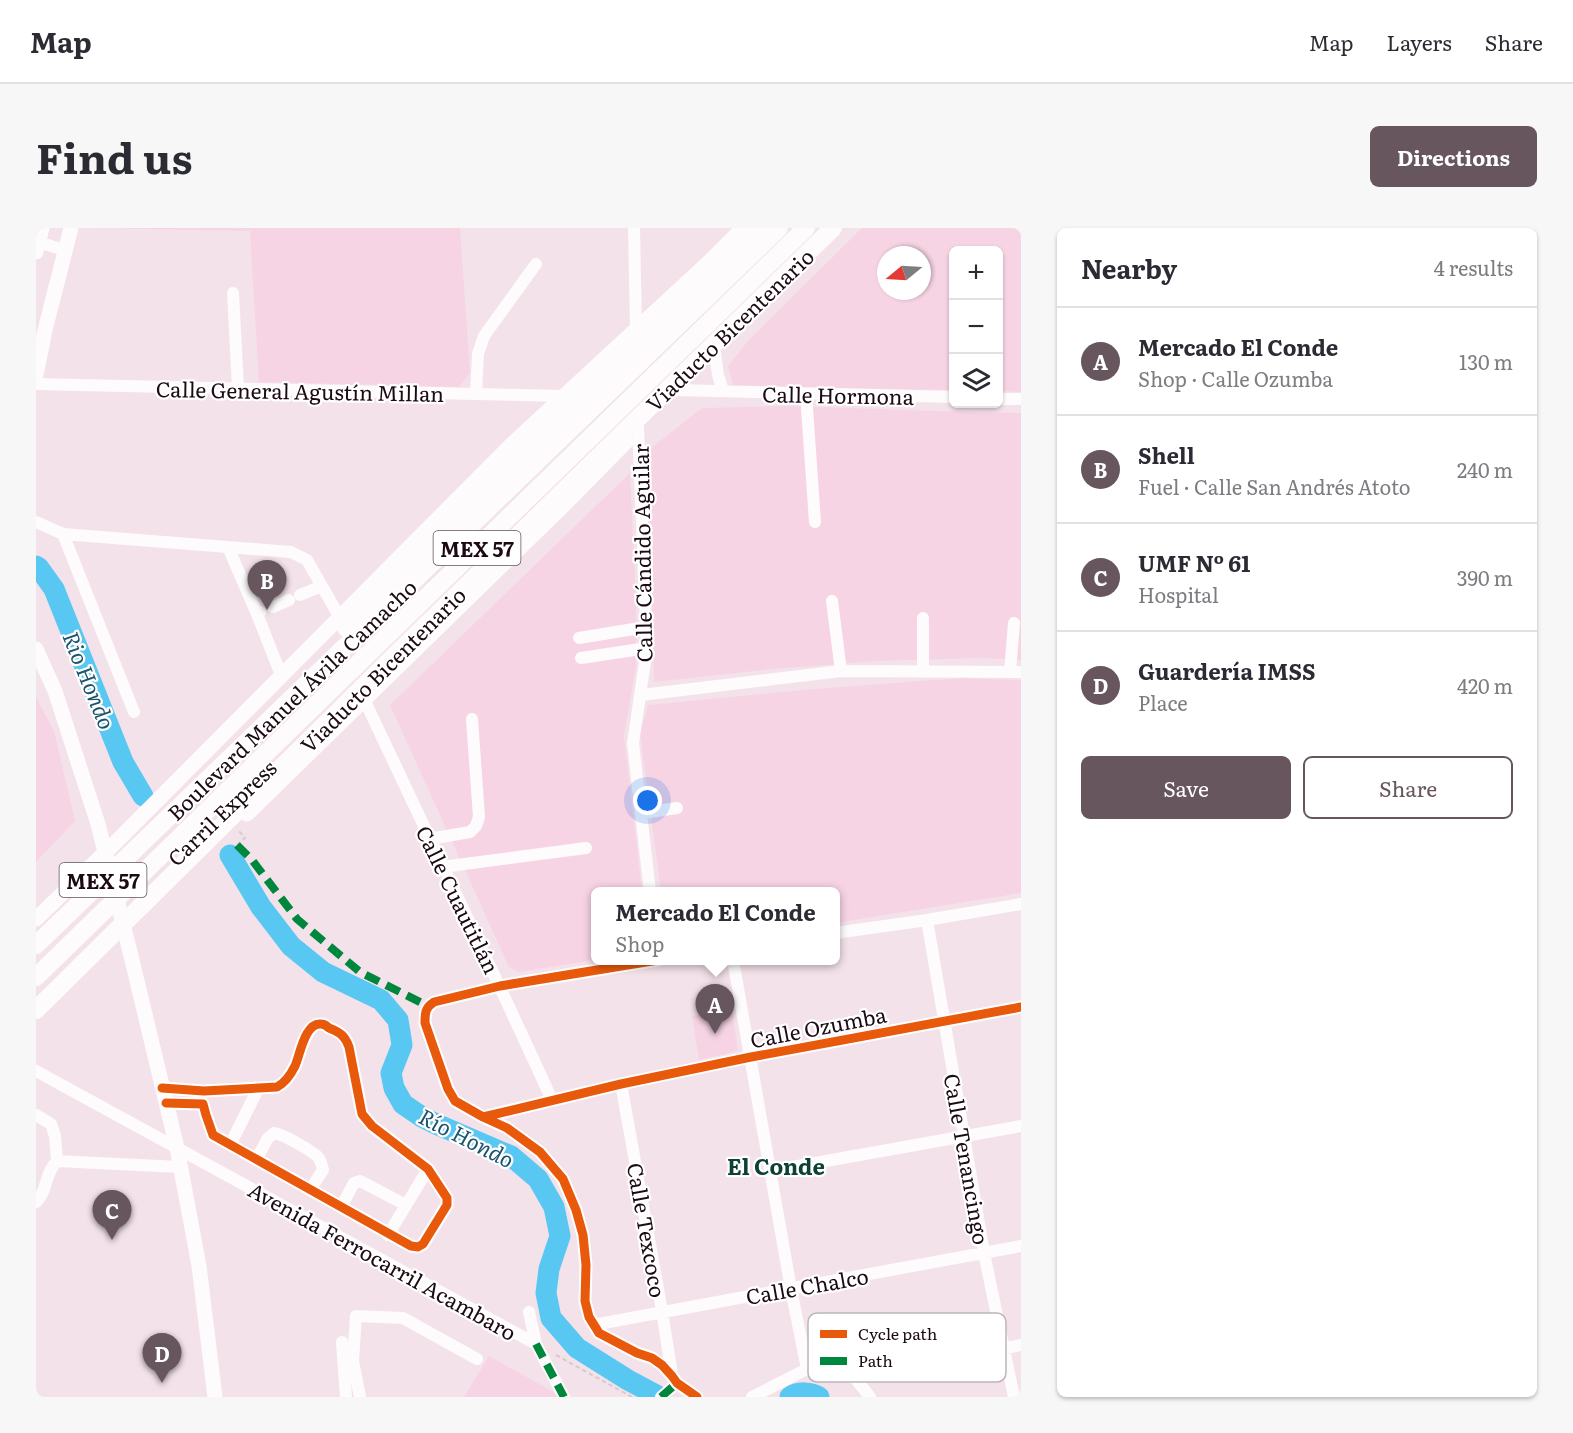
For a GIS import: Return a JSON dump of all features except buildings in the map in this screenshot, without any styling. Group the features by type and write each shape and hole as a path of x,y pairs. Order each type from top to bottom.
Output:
{"highway":[{"path":"36,931 757,228"},
{"name":"Boulevard Manuel Ávila Camacho","path":"36,945 779,228"},
{"name":"Boulevard Manuel Ávila Camacho","path":"36,977 806,228"},
{"name":"Carril Express","path":"36,993 818,228"},
{"name":"Viaducto Bicentenario","path":"36,1010 832,228"},
{"path":"634,395 709,358"},
{"path":"366,589 427,568"},
{"path":"239,822 279,741"}],"main road":[{"path":"36,375 71,228"},
{"path":"36,919 116,842 511,445 743,228"},
{"path":"36,1020 597,472 676,390 844,228"},
{"path":"36,649 55,691 98,824 177,1148 199,1266 215,1397"}],"street":[{"path":"634,228 636,330"},
{"path":"38,241 64,250"},
{"path":"476,394 478,354 484,336 536,264"},
{"path":"233,293 238,388"},
{"path":"709,358 718,375 723,392"},
{"name":"Calle General Agustín Millan","path":"36,384 564,396"},
{"name":"Calle Hormona","path":"676,390 949,398"},
{"path":"807,394 815,522"},
{"path":"1003,399 1021,399"},
{"name":"Calle Cándido Aguilar","path":"638,428 647,648 633,743 650,887"},
{"path":"36,522 63,534 291,552 307,560 339,616"},
{"path":"63,534 134,712"},
{"path":"228,547 258,613 281,675"},
{"path":"273,607 322,586"},
{"path":"832,601 841,671"},
{"path":"923,618 923,671"},
{"path":"641,695 841,671 1015,672 1014,623"},
{"path":"579,638 646,627"},
{"path":"581,658 647,648"},
{"name":"Calle Cuautitlán","path":"364,699 552,1100"},
{"path":"429,839 470,832 477,826 479,817 472,719"},
{"path":"642,813 676,808"},
{"path":"442,867 586,848"},
{"path":"840,932 1021,904"},
{"name":"Calle Tenancingo","path":"927,920 963,1136 996,1313"},
{"path":"628,965 500,986 434,1002 428,1006 425,1023 448,1089 455,1101 507,1128 540,1152 563,1179 576,1210 583,1235 586,1265 585,1301 593,1325 599,1333 637,1353 652,1358 662,1365 674,1382 697,1397"},
{"path":"734,965 807,1369 752,1397"},
{"name":"Calle Ozumba","path":"483,1117 621,1084 751,1057 1021,1007"},
{"path":"164,1096 204,1091 272,1089 281,1085 296,1065 308,1031 313,1025 321,1024 340,1033 346,1039 362,1114 372,1126 428,1169 447,1198 447,1205 423,1244 418,1247 411,1246 213,1135 203,1104 204,1091"},
{"name":"Avenida Ferrocarril Acambaro","path":"36,1071 536,1344 564,1397"},
{"name":"Calle Texcoco","path":"621,1084 674,1382"},
{"path":"230,1144 258,1089"},
{"path":"164,1096 203,1104"},
{"path":"36,1115 51,1124 55,1136 57,1161 48,1173 44,1189 36,1202"},
{"path":"770,1171 1021,1126"},
{"path":"256,1160 268,1138 274,1133 281,1134 318,1157 323,1170 310,1190"},
{"path":"57,1161 180,1167"},
{"path":"388,1235 428,1169"},
{"path":"341,1207 354,1183 360,1181 406,1204"},
{"name":"Calle Chalco","path":"593,1325 1021,1246"},
{"path":"529,1312 536,1344"},
{"path":"360,1397 353,1361 356,1316 404,1318 477,1359"},
{"path":"342,1342 346,1397"},
{"path":"1006,1348 1021,1345"},
{"name":"Calle Tenancingo","path":"1006,1361 1014,1397"},
{"path":"661,1397 674,1382"},
{"path":"858,1382 870,1397"}],"path":[{"path":"237,845 245,838 239,822"},
{"path":"536,1344 632,1397"}],"shaded area":[{"path":"99,228 460,228 470,373 459,387 259,382 250,231"},
{"path":"862,228 1021,228 1021,392 1003,391 1003,246 949,246 949,390 733,385 728,366 748,341"},
{"path":"787,406 1021,413 1021,660 982,658 876,661 772,669 654,682 649,532 650,449 702,408"},
{"path":"630,473 636,601 636,666 624,736 642,887 591,887 591,961 519,972 509,967 390,705"},
{"path":"961,678 1021,680 1021,893 840,922 840,887 660,887 640,734 648,705"},
{"path":"36,697 54,731 75,821 36,862"},
{"path":"732,1009 738,1051 699,1060 692,1016"},
{"path":"489,1356 559,1395 558,1397 464,1397"}],"waterway":[{"name":"Rio Hondo","path":"36,566 54,589 123,762 143,796"},
{"name":"Río Hondo","path":"230,855 261,907 291,946 323,972 381,1000 398,1020 402,1045 391,1073 394,1088 403,1104 436,1124 511,1156 538,1179 554,1207 560,1236 549,1269 546,1293 551,1318 577,1348 660,1397"},
{"name":"Río Hondo","path":"790,1397 804,1393 819,1397"}],"marked path":[{"path":"237,845 252,860 297,919 360,972 428,1006"},
{"path":"536,1344 564,1397"},
{"path":"661,1397 677,1383"}],"cycle path":[{"path":"628,965 500,986 434,1002 426,1011 425,1023 448,1089 455,1101 507,1128 540,1152 563,1179 576,1210 583,1235 586,1265 585,1301 589,1317 599,1333 637,1353 652,1358 662,1365 677,1383 697,1397"},
{"path":"483,1117 621,1084 751,1057 1021,1007"},
{"path":"162,1088 204,1091 277,1087 285,1081 293,1069 311,1028 315,1025 324,1025 342,1035 349,1047 362,1114 372,1126 428,1169 447,1198 447,1205 423,1244 418,1247 411,1246 213,1135 203,1104 166,1103"}],"place":[{"name":"Shell","path":"267,610"},
{"name":"Mercado El Conde","path":"715,1034"},
{"name":"UMF Nº 61","path":"112,1240"},
{"name":"Guardería IMSS","path":"162,1383"}],"district":[{"name":"El Conde","path":"776,1165"}]}
